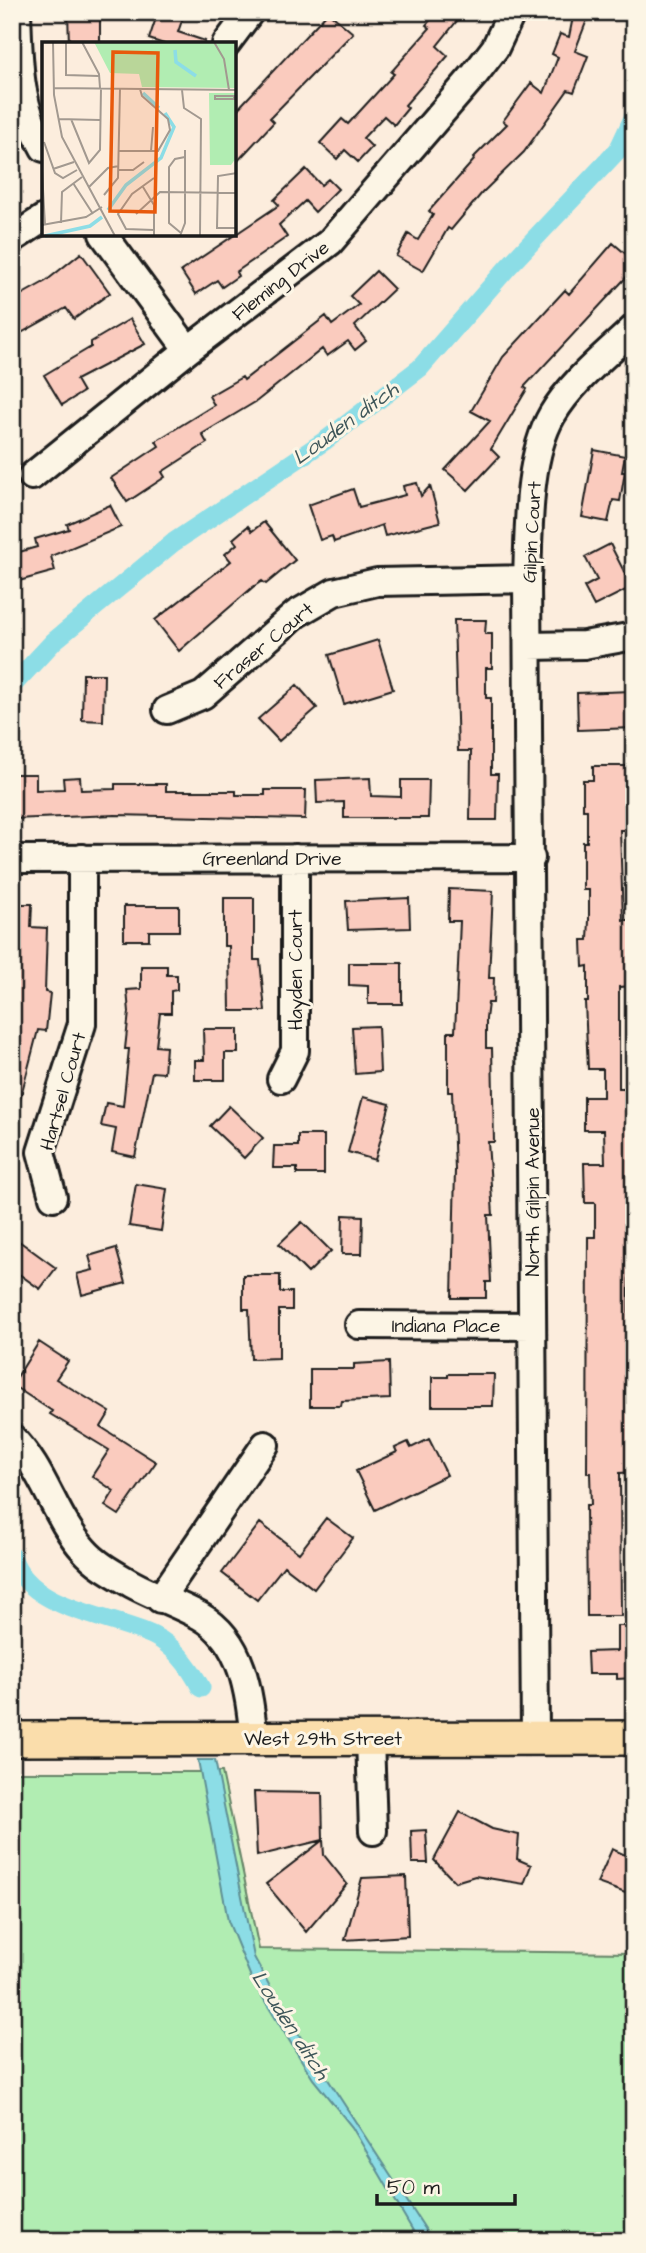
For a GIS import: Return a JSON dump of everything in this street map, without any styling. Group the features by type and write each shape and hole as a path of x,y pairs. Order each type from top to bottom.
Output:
{"main road":[{"name":"West 29th Street","path":"12,1739 634,1738"}],"street":[{"path":"18,12 22,100 32,128 42,145"},
{"path":"228,42 250,12"},
{"name":"Fleming Drive","path":"32,476 188,350 330,242 475,74 495,48 512,12"},
{"path":"12,240 42,219"},
{"path":"104,236 188,350"},
{"name":"Gilpin Court","path":"529,646 527,579 533,474 552,416 571,390 634,328"},
{"name":"Fraser Court","path":"167,710 204,695 296,614 334,592 377,582 527,579"},
{"path":"529,646 584,645 634,636"},
{"name":"North Gilpin Avenue","path":"529,646 535,1738"},
{"name":"Hartsel Court","path":"53,1197 41,1152 82,1024 82,858"},
{"name":"Hayden Court","path":"282,1079 295,1051 295,858"},
{"name":"Greenland Drive","path":"12,859 531,858"},
{"name":"Indiana Place","path":"359,1325 532,1326"},
{"path":"12,1438 29,1457 62,1520 83,1550 98,1564 160,1599 211,1623 229,1644 241,1667 249,1693 254,1739"},
{"path":"160,1599 265,1445"},
{"path":"370,1738 373,1831"}],"green space":[{"path":"12,1772 222,1772 259,1949 634,1953 634,2241 12,2241"}],"water":[{"path":"198,1760 215,1760 254,1957 281,2007 433,2241 419,2241 352,2127 313,2079 252,1980 228,1921"}],"building":[{"path":"68,12 100,12 100,42 69,42"},
{"path":"158,12 185,12 178,32 205,41 158,42 149,39"},
{"path":"328,12 353,33 270,118 274,122 236,163 236,111"},
{"path":"437,12 464,12 437,46 448,56 405,105 408,108 394,125 384,116 363,138 372,147 358,162 345,150 337,159 320,143 342,119 348,124 394,74 391,72 430,28 426,25"},
{"path":"574,12 590,12 575,51 588,56 574,92 568,90 524,152 482,193 451,230 448,228 423,271 396,256 408,234 418,240 433,215 429,211 473,158 507,124 503,121 531,83 544,93 558,57 552,54 560,34 569,37"},
{"path":"306,169 321,185 328,179 338,189 315,212 305,201 279,225 287,237 236,272 238,276 222,287 217,280 196,294 181,271 279,205 274,200"},
{"path":"613,243 634,261 634,269 524,387 527,389 491,449 499,457 468,490 445,470 490,421 471,411 503,357 565,290 569,294"},
{"path":"81,253 110,293 74,319 66,308 12,338 12,300 46,281"},
{"path":"376,271 394,289 355,326 366,341 355,350 348,341 327,356 322,349 257,401 202,434 207,443 162,472 165,477 127,502 111,478 159,446 156,441 214,405 209,396 242,377 244,380 326,316 332,325 359,305 350,296"},
{"path":"130,319 145,344 76,380 83,392 62,405 44,375 91,347 91,342"},
{"path":"594,450 625,456 620,501 613,500 608,522 582,517"},
{"path":"417,483 421,496 430,486 440,522 385,536 382,525 334,542 332,536 320,540 308,505 353,489 359,507 405,495 403,486"},
{"path":"110,505 121,527 51,556 55,571 19,581 12,554 37,547 35,539 69,529 67,524"},
{"path":"264,522 295,560 266,584 262,581 253,587 179,651 155,620 231,561 225,554 237,544 233,539 248,526 252,531"},
{"path":"610,544 632,587 594,606 584,587 597,580 585,557"},
{"path":"454,620 486,620 485,634 492,634 492,668 486,668 486,698 491,698 491,774 498,774 497,820 470,820 471,751 458,751"},
{"path":"378,640 393,689 344,704 329,655"},
{"path":"83,674 104,674 103,721 82,720"},
{"path":"297,685 317,708 279,741 258,719"},
{"path":"632,691 633,728 578,730 577,693"},
{"path":"593,766 633,766 633,830 620,830 623,920 634,920 634,986 619,987 619,1088 630,1088 630,1163 634,1163 634,1228 629,1228 628,1405 634,1405 634,1472 620,1473 621,1616 587,1616 586,1505 591,1505 590,1473 587,1473 588,1237 595,1237 595,1203 585,1203 584,1163 605,1163 604,1130 584,1130 584,1097 603,1097 603,1069 588,1069 585,1002 588,1002 588,966 583,967 582,940 588,940 589,920 589,890 583,890 583,842 587,842 587,810 583,810 583,780 593,780"},
{"path":"12,774 36,774 36,790 64,789 63,778 80,777 81,790 115,789 115,784 166,784 166,791 236,791 236,795 265,795 265,790 306,790 305,819 115,815 12,819"},
{"path":"370,778 371,796 401,797 401,780 429,780 428,818 344,818 344,802 317,803 316,780"},
{"path":"449,889 493,891 489,978 494,978 493,1003 488,1003 486,1048 492,1048 494,1142 488,1142 493,1215 488,1215 491,1282 486,1282 486,1298 452,1298 455,1170 452,1092 448,1092 448,1032 455,1032 460,921 448,921"},
{"path":"224,898 254,898 254,960 260,960 265,1011 230,1011 229,946 224,946"},
{"path":"409,898 410,928 348,930 346,901"},
{"path":"12,904 32,904 31,927 47,928 45,992 50,993 46,1031 38,1030 17,1111 12,1110 12,986 16,951 12,951"},
{"path":"124,906 179,906 179,931 149,931 149,940 124,940"},
{"path":"349,963 402,963 402,1004 368,1004 368,986 349,985"},
{"path":"141,966 167,966 167,975 177,975 177,990 171,991 171,1013 160,1013 156,1046 166,1047 164,1073 152,1072 135,1157 112,1152 116,1129 101,1126 106,1103 123,1106 129,1049 125,1049 129,1012 127,990 141,989"},
{"path":"378,1026 380,1072 355,1074 352,1027"},
{"path":"203,1029 238,1029 238,1053 225,1053 225,1080 195,1080 195,1060 204,1060"},
{"path":"363,1097 390,1104 375,1160 348,1152"},
{"path":"229,1106 263,1138 244,1158 210,1126"},
{"path":"298,1135 324,1135 324,1174 297,1174 297,1168 273,1168 274,1146 298,1146"},
{"path":"136,1184 167,1189 161,1231 129,1226"},
{"path":"343,1215 363,1216 362,1254 342,1254"},
{"path":"302,1222 331,1251 308,1273 279,1244"},
{"path":"12,1236 56,1268 40,1289 12,1269"},
{"path":"116,1248 126,1283 82,1295 77,1274 93,1270 89,1256"},
{"path":"243,1275 280,1275 280,1292 292,1292 292,1310 279,1310 279,1358 251,1359 249,1309 243,1309"},
{"path":"39,1342 68,1361 56,1379 110,1412 101,1427 156,1462 119,1515 105,1506 114,1491 92,1476 109,1450 50,1414 52,1411 12,1385"},
{"path":"389,1362 390,1399 342,1401 341,1406 310,1406 310,1369 354,1369 354,1364"},
{"path":"448,1374 494,1374 493,1406 432,1406 432,1377 448,1377"},
{"path":"429,1439 447,1475 375,1510 356,1471 397,1452 395,1448 408,1442 411,1448"},
{"path":"326,1518 353,1538 314,1589 284,1566 257,1600 222,1573 260,1523 299,1553"},
{"path":"617,1626 634,1626 634,1678 617,1679 617,1674 588,1674 587,1652 617,1651"},
{"path":"254,1792 322,1793 323,1840 257,1856"},
{"path":"460,1812 492,1829 519,1835 517,1859 531,1865 524,1884 475,1876 455,1882 434,1860"},
{"path":"426,1830 428,1863 412,1863 411,1831"},
{"path":"323,1840 324,1855 347,1884 306,1932 266,1884"},
{"path":"612,1849 634,1859 634,1896 597,1883"},
{"path":"406,1876 408,1936 345,1940 362,1878"}],"waterway":[{"name":"Louden ditch","path":"12,686 54,641 174,542 326,440 420,368 508,267 618,150 634,116"},
{"name":"Louden ditch","path":"12,1556 21,1574 52,1600 136,1629 162,1641 182,1658 201,1688"}]}
